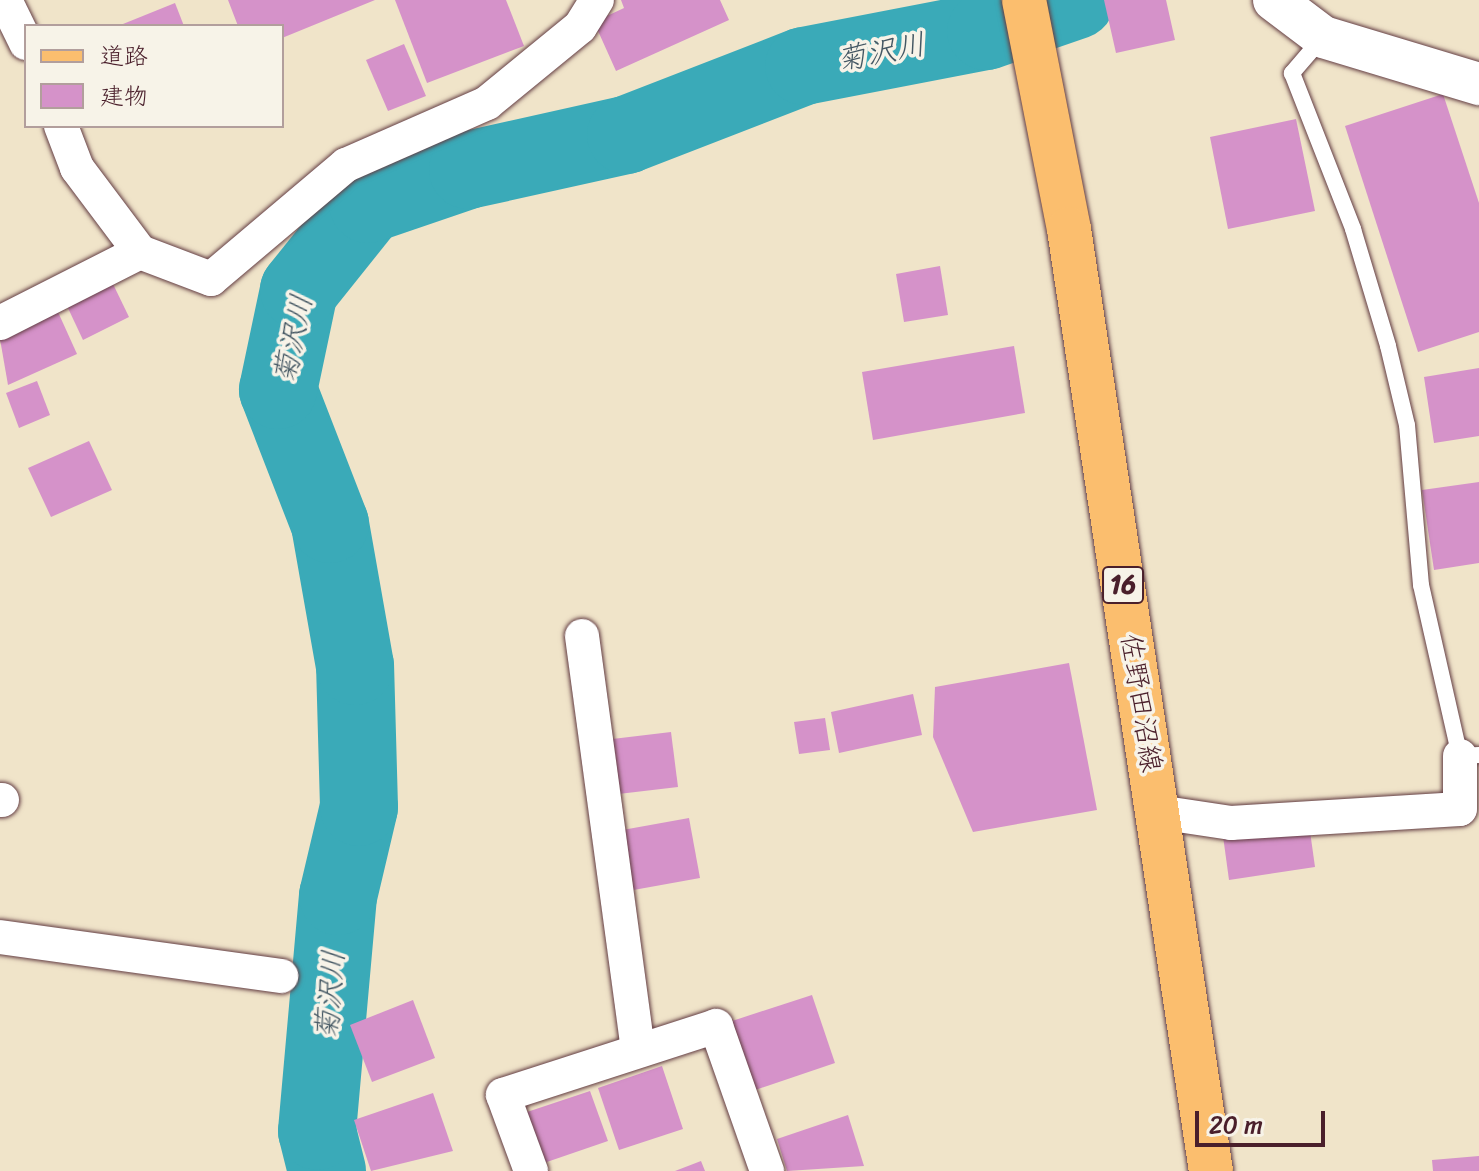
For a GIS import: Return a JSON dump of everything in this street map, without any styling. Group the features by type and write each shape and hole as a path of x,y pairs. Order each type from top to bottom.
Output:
{"main road":[{"name":"佐野田沼線","path":"1024,0 1069,229 1211,1171"}],"street":[{"path":"5,0 24,39"},
{"path":"62,128 77,168 140,252 211,279 346,165 487,103 580,27 597,0"},
{"path":"1274,0 1323,37 1479,84"},
{"path":"0,323 140,252"},
{"path":"582,636 638,1050"},
{"path":"1158,812 1231,823 1460,809 1470,755"},
{"path":"0,937 281,976"},
{"path":"531,1171 503,1095 716,1026 767,1171"}],"lane":[{"path":"1323,37 1292,73 1353,229 1388,346 1407,425 1421,585 1470,755"}],"building":[{"path":"228,0 375,0 284,37 284,24 237,24"},
{"path":"395,0 506,0 524,46 427,83"},
{"path":"621,0 720,0 729,20 616,71 594,22 624,8"},
{"path":"1104,0 1166,0 1175,40 1116,53"},
{"path":"175,3 183,24 123,24"},
{"path":"404,44 426,96 388,111 366,60"},
{"path":"1443,94 1479,203 1479,332 1418,352 1345,126"},
{"path":"1296,119 1315,211 1228,229 1210,137"},
{"path":"940,266 948,315 904,322 896,274"},
{"path":"113,284 129,317 83,340 67,306"},
{"path":"58,312 77,354 8,385 0,339"},
{"path":"1014,346 1025,413 873,440 862,372"},
{"path":"1479,368 1479,436 1434,443 1424,377"},
{"path":"37,381 50,415 19,428 6,393"},
{"path":"89,441 112,490 51,517 28,468"},
{"path":"1479,482 1479,563 1434,570 1422,490"},
{"path":"1069,663 1097,810 973,832 933,737 935,687"},
{"path":"913,694 922,735 839,753 831,712"},
{"path":"825,718 830,750 799,754 794,722"},
{"path":"671,732 678,787 610,795 604,740"},
{"path":"689,818 700,878 628,891 617,831"},
{"path":"1309,824 1315,867 1229,880 1223,836"},
{"path":"812,995 835,1063 755,1090 732,1021"},
{"path":"413,1000 435,1058 372,1082 350,1025"},
{"path":"662,1066 683,1129 619,1150 598,1088"},
{"path":"590,1091 608,1141 541,1164 524,1113"},
{"path":"433,1093 453,1151 371,1171 354,1120"},
{"path":"848,1115 864,1166 787,1171 777,1139"},
{"path":"1479,1156 1479,1171 1433,1171 1432,1160"},
{"path":"701,1161 705,1171 675,1171"}],"waterway":[{"name":"菊沢川","path":"327,1171 317,1131 338,896 359,807 355,666 330,524 278,390 299,290 368,204 468,170 626,135 804,66 986,31 1076,0"}]}
